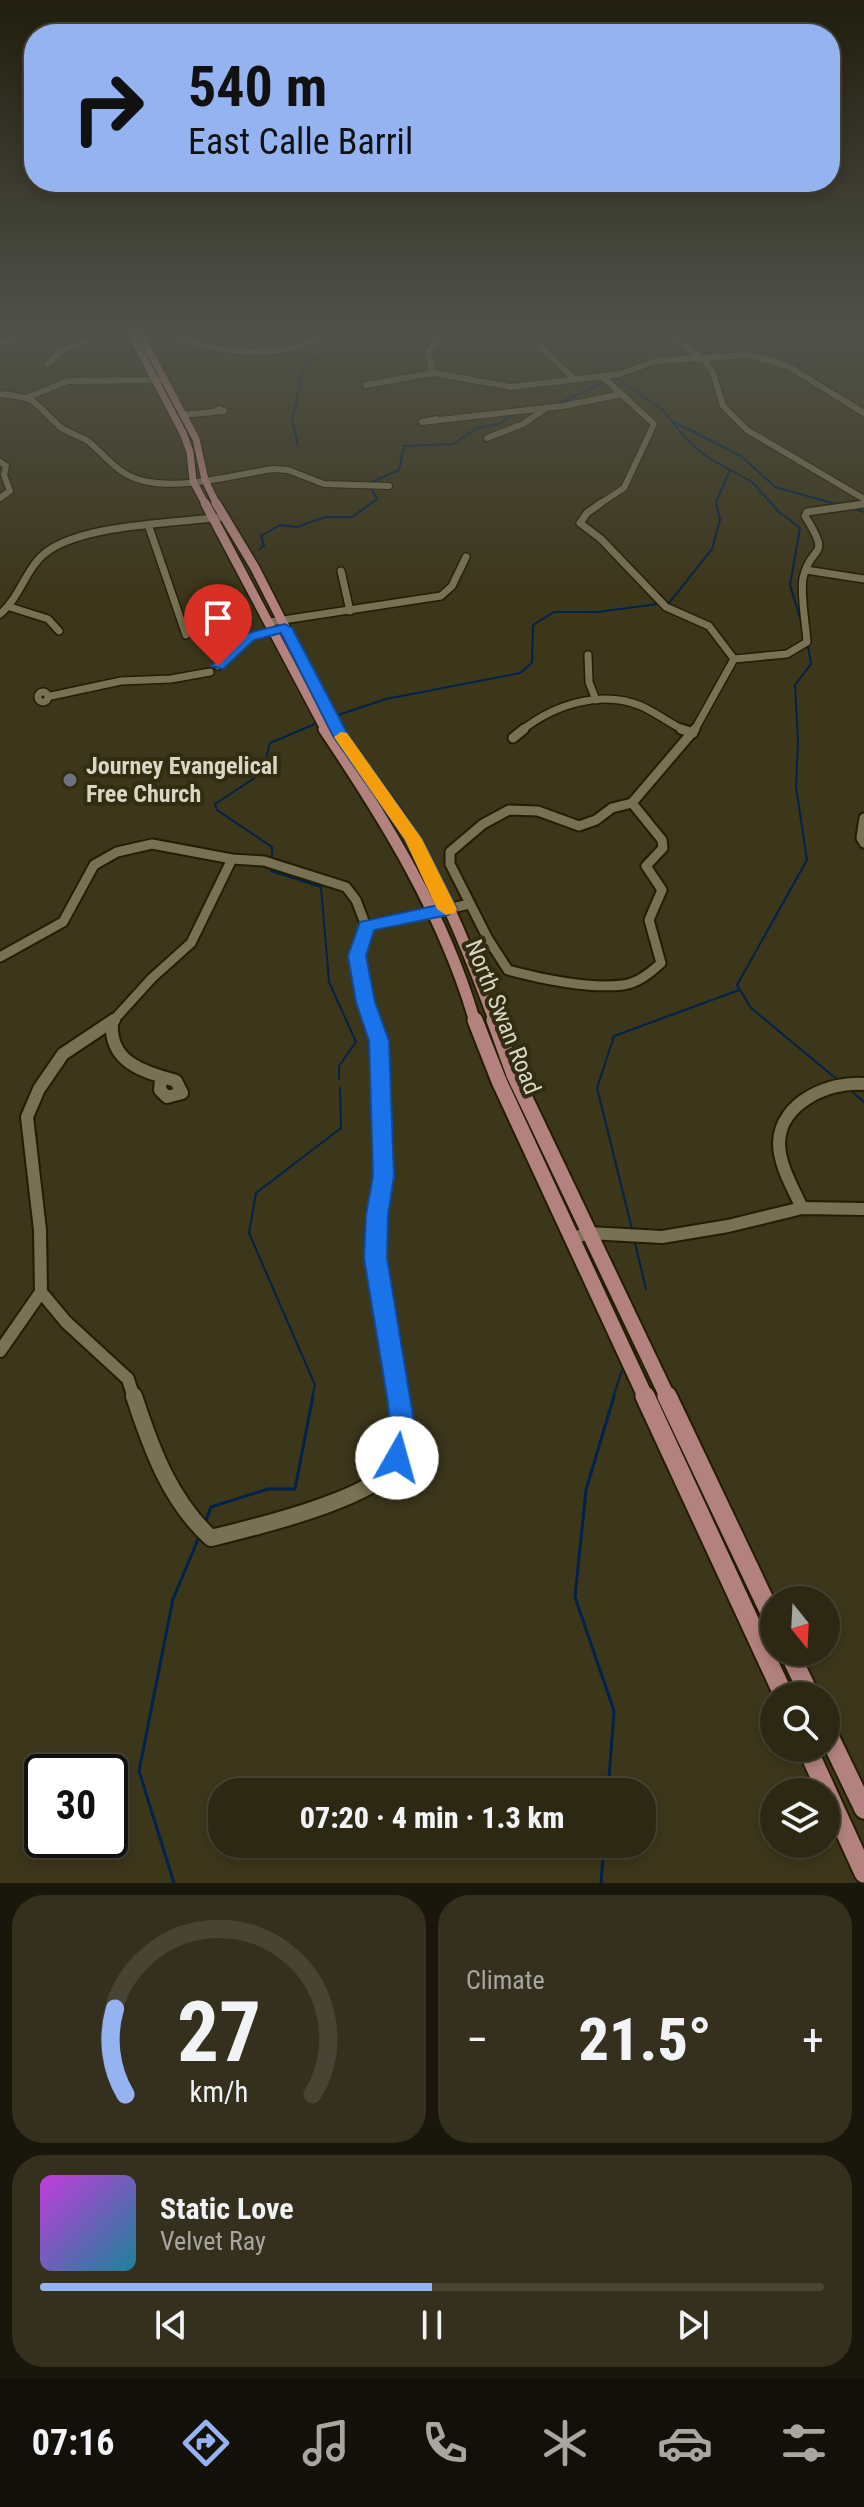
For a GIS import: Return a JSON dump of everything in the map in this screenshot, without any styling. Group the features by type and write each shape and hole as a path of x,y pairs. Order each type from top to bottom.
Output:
{"main road":[{"name":"North Swan Road","path":"173,418 190,452 193,481 217,517 341,736 413,839 469,952 514,1075 581,1235 778,1682"},
{"name":"North Swan Road","path":"184,418 200,451 217,517"},
{"name":"North Swan Road","path":"278,625 324,733 388,825 432,912 463,980 477,1029 499,1081 581,1235 760,1592"},
{"path":"741,1601 760,1594"},
{"path":"840,1759 864,1809"},
{"path":"813,1762 864,1873"}],"street":[{"path":"52,418 58,426 88,441 117,471 158,484 273,469 288,470 324,484 366,486"},
{"path":"437,419 448,418"},
{"path":"487,438 532,418"},
{"path":"647,418 654,424 624,488 596,506 580,523 601,539 666,607 709,626 734,659"},
{"path":"732,418 776,450 864,501"},
{"path":"0,462 6,466 4,475 10,491 0,498"},
{"path":"734,659 787,654 807,642 802,587 806,570 820,547 819,539 805,516 807,512 864,501"},
{"path":"0,614 10,607 29,570 49,551 69,541 217,517"},
{"path":"149,527 186,635"},
{"path":"51,696 121,681 185,677 212,669 249,637 278,625 441,596 452,586 466,557"},
{"path":"806,570 864,579"},
{"path":"341,571 350,611"},
{"path":"10,607 48,619 59,631"},
{"path":"588,655 589,682 596,700"},
{"path":"632,803 662,840 663,848 646,866 662,890 662,895 648,909 647,918 662,952 661,963 645,977 624,985 548,980 508,970 470,904 448,857 495,815 524,807 541,810 579,826 596,820 612,808 632,803 693,733 734,659"},
{"path":"513,738 536,718 555,709 596,700 636,704 681,730 693,733"},
{"path":"864,818 861,838 864,843"},
{"path":"0,957 63,922 94,865 117,852 162,843 232,859 272,864 346,887 356,900 366,926 357,956 366,1002 379,1041 383,1100 383,1176 375,1258 385,1301 403,1434 391,1469 365,1486 290,1516 211,1538 189,1518 152,1452 128,1379 66,1322 41,1292"},
{"path":"0,1351 41,1292 40,1230 27,1117 39,1089 63,1054 112,1022 152,978 191,943 232,859"},
{"path":"366,926 470,904"},
{"path":"112,1022 112,1041 126,1059 161,1080"},
{"path":"802,1208 782,1159 779,1139 784,1123 820,1090 842,1081 864,1084"},
{"path":"581,1235 662,1237 723,1227 802,1208 864,1209"}],"waterway":[{"path":"292,418 298,445"},
{"path":"260,549 264,545 261,536 280,525 297,527 325,517 352,517 377,499 371,488 372,482 399,470 404,446 453,444 477,428 499,424 508,418"},
{"path":"669,418 686,439 707,457 752,482 779,512 800,528 790,585 803,628"},
{"path":"674,422 741,456 775,487 836,504"},
{"path":"665,603 669,603 712,549 720,520 716,502 730,470"},
{"path":"854,509 864,512"},
{"path":"335,716 386,699 520,673 532,663 533,625 554,612 597,612 658,604"},
{"path":"808,646 811,664 795,685 798,741 796,787 807,860 737,985 751,1008 839,1081"},
{"path":"272,860 272,847 217,810 215,804 262,773 270,743 315,724"},
{"path":"271,867 271,871 321,887 329,982 356,1042 339,1066 339,1079"},
{"path":"632,1229 597,1088 614,1036 739,990"},
{"path":"312,1398 315,1385 249,1233 256,1193 341,1128 340,1088"},
{"path":"850,1090 864,1102"},
{"path":"634,1239 646,1289"},
{"path":"613,1398 622,1370"},
{"path":"205,1523 211,1507 268,1489 295,1489 313,1396"},
{"path":"609,1778 614,1711 575,1597 586,1490 614,1396"},
{"path":"174,1883 139,1771 173,1599 199,1537"},
{"path":"601,1883 603,1858"}],"slow traffic":[{"path":"341,737 413,839 446,909"}],"place":[{"name":"Journey Evangelical Free Church","path":"70,780"}],"route":[{"path":"218,666 229,659 239,644 249,637 285,628 341,736 413,839 448,909 366,926 357,956 366,1002 379,1041 383,1176 375,1258 385,1301 400,1403 403,1434 397,1458"}]}
